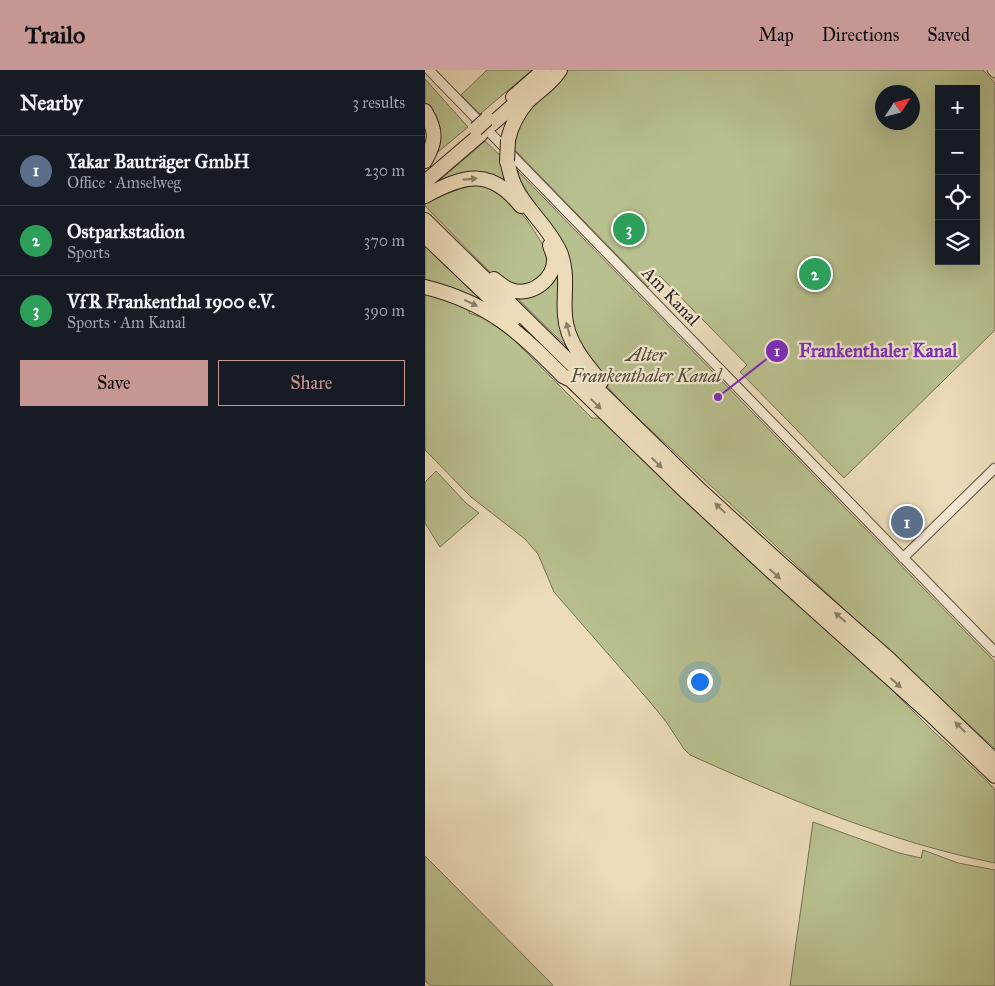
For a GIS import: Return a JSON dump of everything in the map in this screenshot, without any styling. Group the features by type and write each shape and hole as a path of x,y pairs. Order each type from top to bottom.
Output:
{"highway":[{"path":"490,122 544,70"},
{"path":"425,171 479,131 551,73 559,70"},
{"path":"559,70 555,78 528,102 516,118 508,140 507,161 512,180 520,194 547,230 560,253 565,274 565,316 569,334 578,352 606,388 609,401"},
{"path":"425,111 431,121 434,134 432,148 425,161"},
{"path":"425,182 479,131"},
{"path":"425,196 447,184 461,180 477,178 488,180 500,186 514,197 549,244 554,256 549,276 534,289 523,292 511,290 494,279 481,276"},
{"path":"425,220 700,490 889,659 995,761"},
{"path":"425,236 567,372 571,380"},
{"path":"425,287 465,300 505,322 524,337 758,559 908,694 995,776"}],"street":[{"name":"Am Kanal","path":"429,70 995,652"},
{"path":"992,70 995,73"},
{"path":"903,558 995,468"}],"green space":[{"path":"487,70 532,70 480,114 461,95"},
{"path":"568,70 983,70 995,83 995,330 844,478 740,372 747,365 660,276 648,287 512,147 520,123 541,95"},
{"path":"425,79 468,127 438,152 439,136 425,104"},
{"path":"485,141 502,157 508,186 494,179 432,187"},
{"name":"Alter Frankenthaler Kanal","path":"511,164 995,662 995,749 628,409 600,379 573,339 569,283"},
{"path":"483,183 508,197 527,220 545,248 547,268 543,278 526,288 501,283 425,206 425,201 445,190"},
{"path":"425,246 487,306 425,285"},
{"path":"557,255 577,357 513,294 532,294"},
{"path":"425,293 470,308 469,313 486,319 515,341 592,418 599,418 635,449 874,672 934,732 988,782 995,790 995,863 916,843 839,818 690,755 684,749 650,702 554,592 538,554 525,539 471,497 425,450"},
{"path":"436,471 466,503 479,513 440,547 425,523 425,482"},
{"path":"813,822 899,853 921,858 923,850 958,863 995,870 995,986 790,986"},
{"path":"425,856 553,986 431,986 425,981"}],"place":[{"name":"VfR Frankenthal 1900 e.V.","path":"629,229"},
{"name":"Ostparkstadion","path":"815,274"},
{"name":"Frankenthaler Kanal","path":"718,397"},
{"name":"Yakar Bauträger GmbH","path":"907,522"}]}
